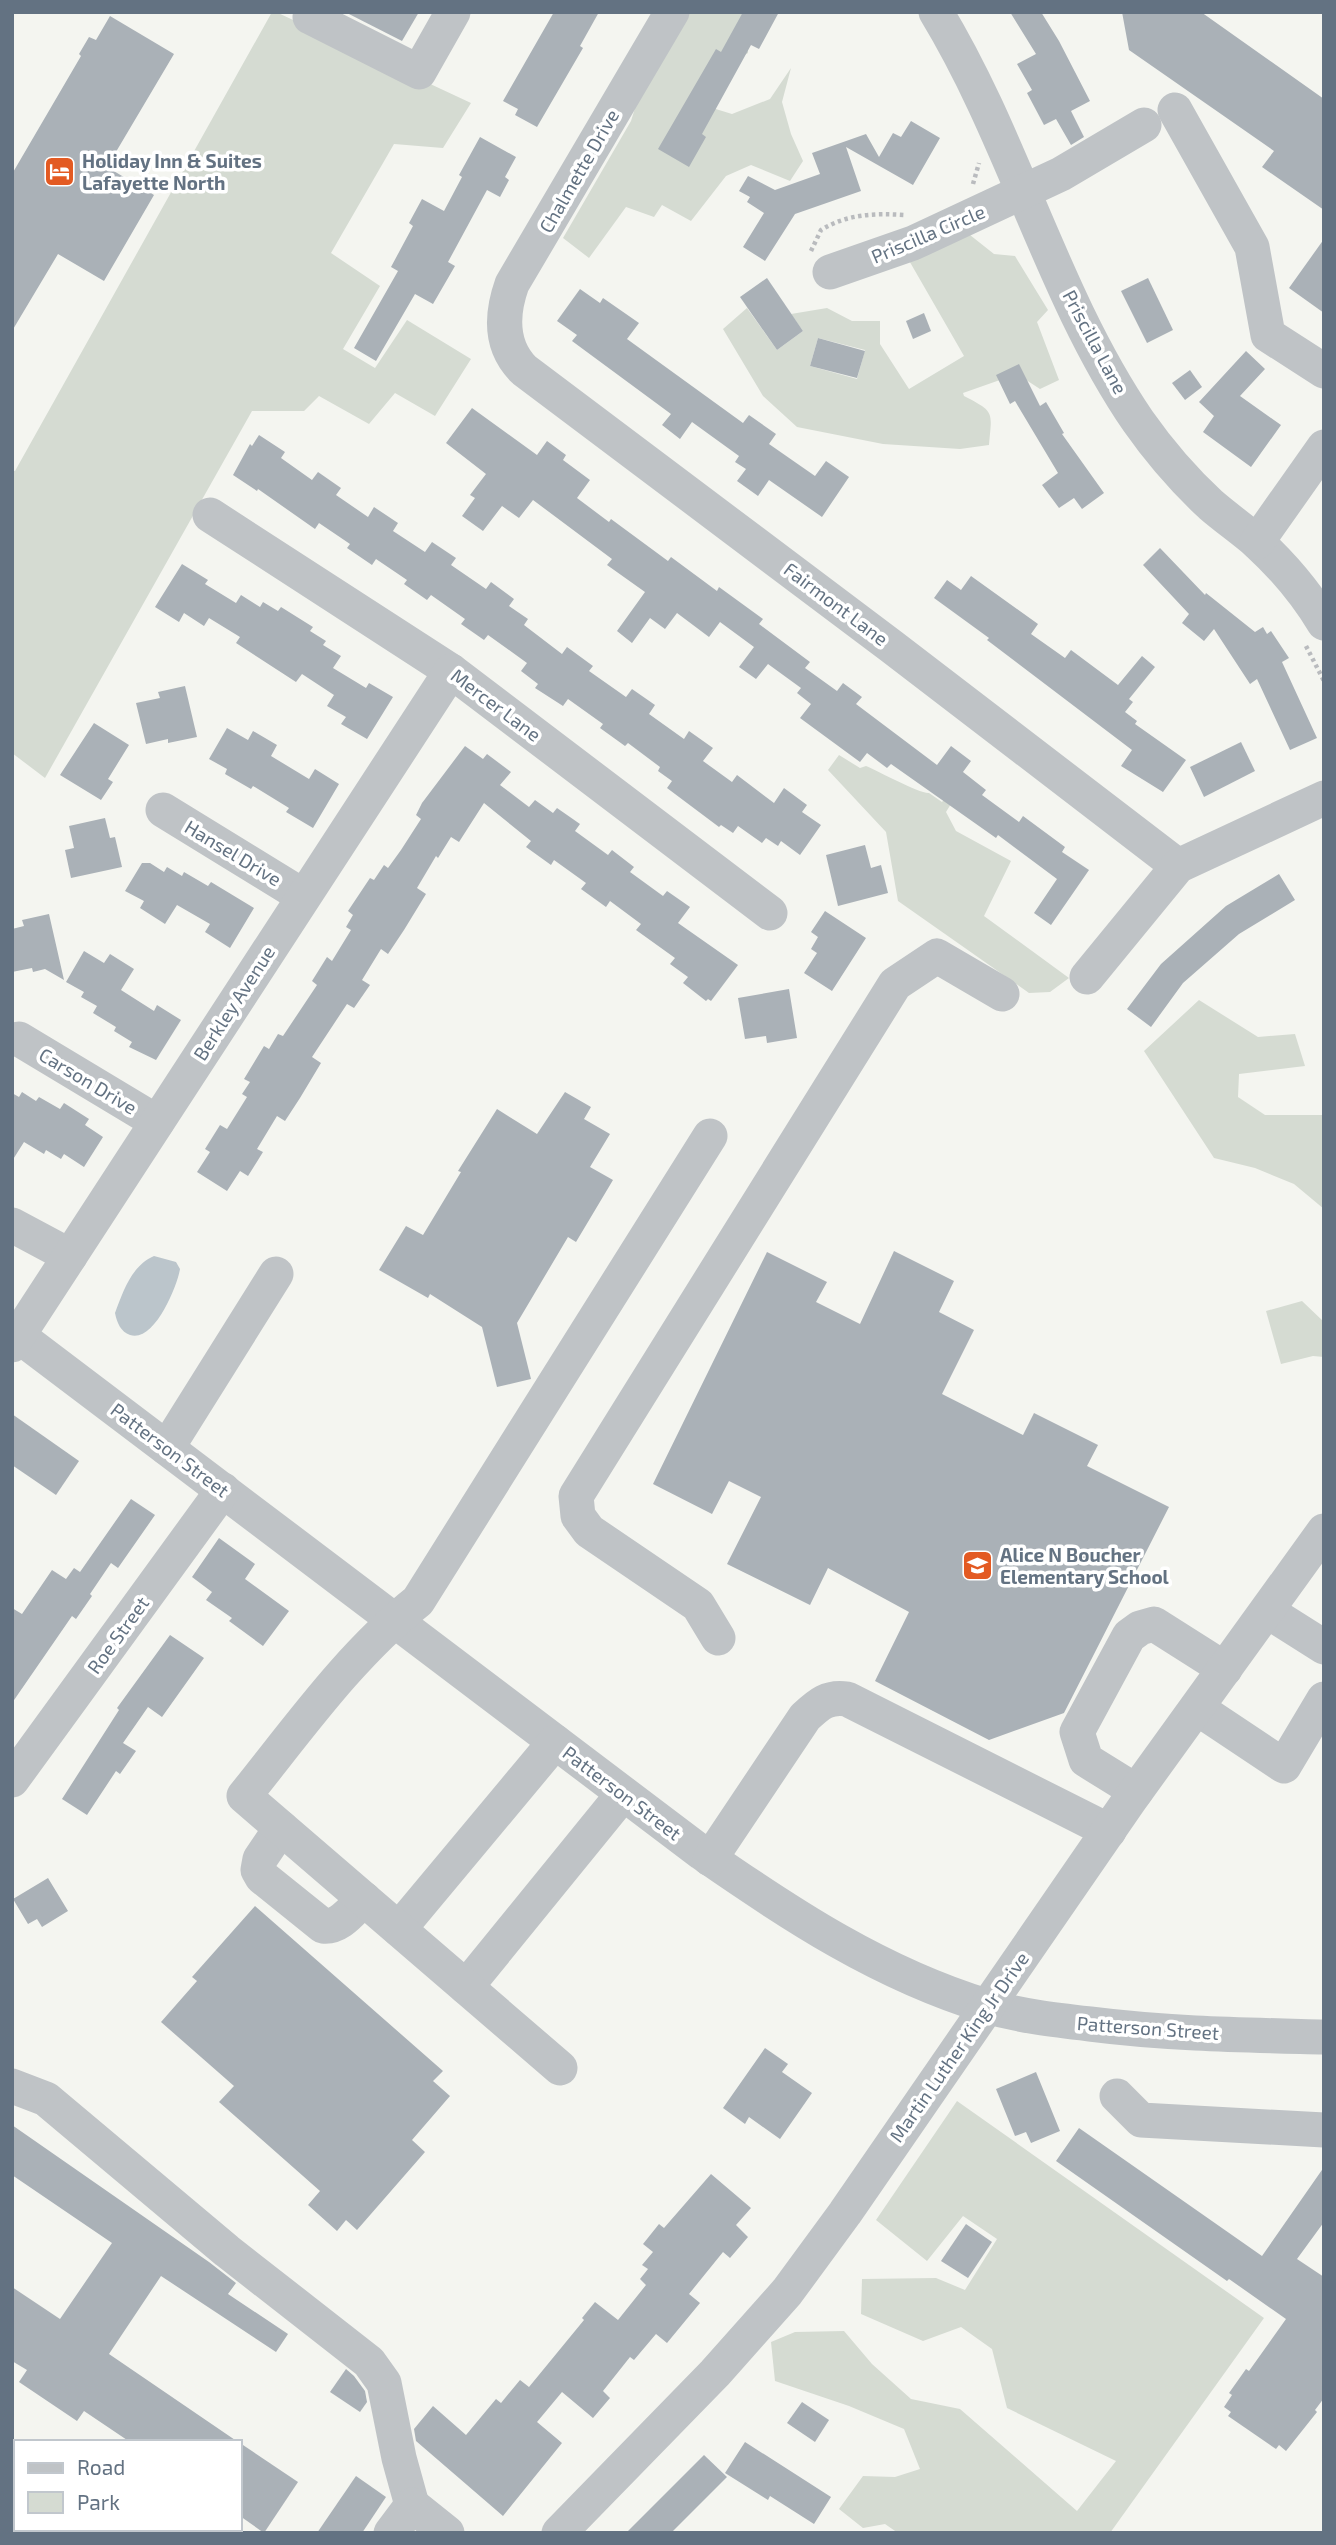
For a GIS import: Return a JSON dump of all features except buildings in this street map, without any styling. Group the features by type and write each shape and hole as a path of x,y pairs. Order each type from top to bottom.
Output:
{"street":[{"path":"313,12 310,17 419,72 453,12"},
{"name":"Chalmette Drive","path":"505,336 503,322 512,285 672,12"},
{"name":"Priscilla Lane","path":"936,12 968,71 1073,304 1138,421 1170,463 1210,504 1256,542 1311,603 1324,623"},
{"path":"1175,110 1252,247 1268,335 1324,371"},
{"name":"Priscilla Circle","path":"820,266 914,243 1024,192 1107,149 1144,125"},
{"name":"Fairmont Lane","path":"505,336 510,353 524,370 1178,866"},
{"path":"1256,542 1324,447"},
{"name":"Mercer Lane","path":"210,515 451,671 770,913"},
{"name":"Berkley Avenue","path":"14,1337 70,1256 451,671"},
{"path":"1087,977 1178,866 1324,797"},
{"name":"Hansel Drive","path":"163,810 303,896"},
{"path":"718,1637 698,1605 589,1531 578,1516 576,1496 895,984 937,956 1002,994"},
{"name":"Carson Drive","path":"19,1039 157,1122"},
{"path":"560,2068 244,1796 342,1675 392,1621 418,1601 710,1136"},
{"path":"12,1224 70,1256"},
{"path":"167,1448 276,1274"},
{"name":"Patterson Street","path":"14,1337 167,1448 392,1621 710,1859 750,1888 836,1941 940,1990 987,2006 1039,2018 1153,2032 1324,2037"},
{"name":"Roe Street","path":"12,1780 223,1490"},
{"name":"Martin Luther King Jr Drive","path":"559,2533 715,2373 787,2292 845,2213 1136,1791 1324,1531"},
{"path":"1267,1611 1324,1647"},
{"path":"1136,1791 1086,1760 1077,1732 1129,1636 1140,1628 1154,1624 1225,1669"},
{"path":"710,1859 805,1717 818,1704 834,1697 847,1699 1109,1831"},
{"path":"1198,1708 1284,1766 1324,1699"},
{"path":"398,1929 555,1742"},
{"path":"466,1987 623,1794"},
{"path":"281,1828 260,1859 258,1870 262,1877 323,1926 338,1924 364,1899"},
{"path":"12,2087 46,2099 227,2251 369,2362 384,2383 399,2458 412,2505 446,2533"},
{"path":"1117,2096 1142,2120 1324,2130"},
{"path":"391,2533 412,2505"}],"path":[{"path":"966,189 973,185 978,173 980,164 975,153"},
{"path":"820,266 811,252 821,230 828,225 860,215 915,213"}],"green space":[{"path":"272,12 471,103 443,148 394,144 331,253 380,286 343,349 375,368 407,320 471,359 435,416 395,393 369,424 319,396 304,411 252,411 45,778 12,753 12,470 15,471"},
{"path":"680,12 748,12 748,53 724,66 693,102 732,114 770,99 791,68 782,102 791,134 803,161 790,181 751,165 726,176 691,221 662,205 654,217 626,207 589,258 563,238 631,121 645,76"},
{"path":"970,235 994,254 1015,256 1048,310 1037,322 1059,380 1040,389 1017,374 963,393 989,414 989,445 960,449 883,444 797,427 763,396 723,329 747,308 777,350 803,331 791,314 827,308 852,321 880,321 880,344 909,389 964,356 907,257","holes":["818,338 865,350 857,379 810,366"]},
{"path":"839,755 860,768 866,766 929,793 942,802 951,791 957,794 946,812 956,831 1011,861 984,916 1069,978 1050,992 1029,993 898,901 886,832 828,770"},
{"path":"1199,1000 1258,1037 1295,1034 1305,1066 1239,1074 1238,1097 1265,1115 1324,1115 1324,1209 1294,1184 1255,1168 1214,1158 1144,1051"},
{"path":"1302,1301 1324,1322 1324,1357 1313,1356 1281,1364 1266,1311"},
{"path":"957,2101 1264,2318 1110,2533 898,2533 885,2524 863,2528 839,2509 863,2476 895,2477 920,2469 904,2429 849,2406 775,2381 771,2342 795,2332 844,2331 872,2364 911,2399 960,2409 1077,2511 1116,2461 1007,2408 992,2349 961,2327 923,2341 861,2314 862,2279 936,2278 965,2290 997,2239 963,2216 927,2261 876,2220"}],"shaded area":[{"path":"154,1256 176,1262 180,1269 178,1277 156,1322 148,1331 130,1335 120,1327 115,1313 134,1273 146,1260"}],"place":[{"name":"Holiday Inn & Suites Lafayette North","path":"59,172"},
{"name":"Alice N Boucher Elementary School","path":"977,1566"}]}
